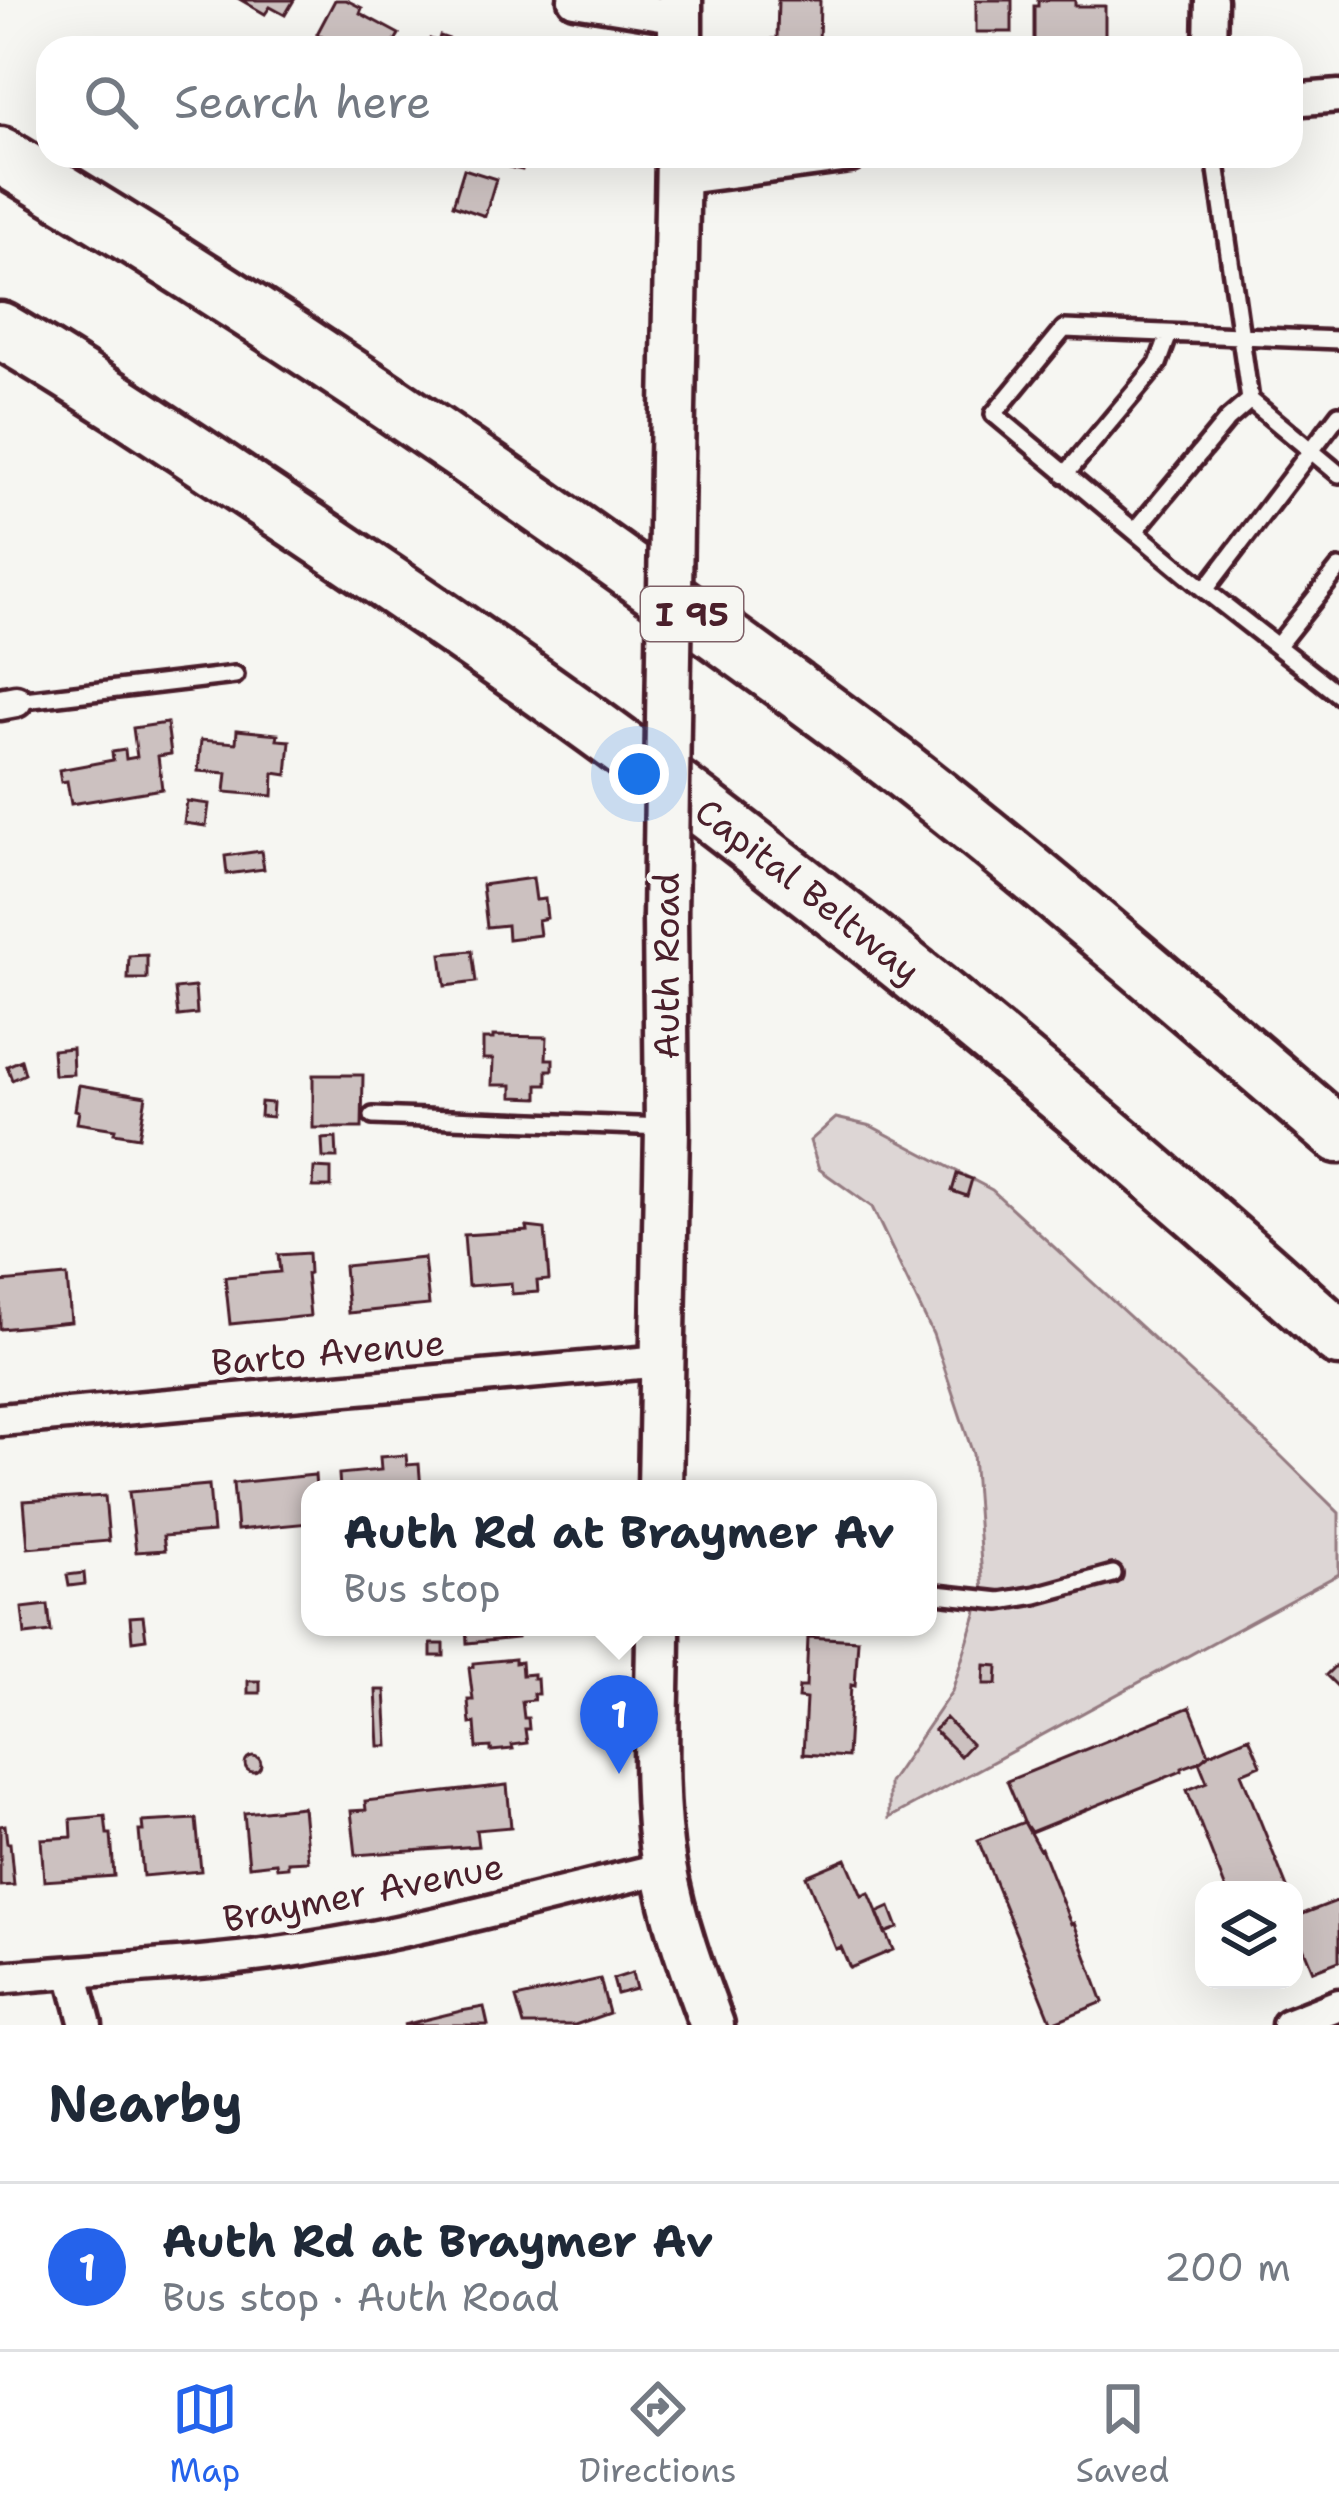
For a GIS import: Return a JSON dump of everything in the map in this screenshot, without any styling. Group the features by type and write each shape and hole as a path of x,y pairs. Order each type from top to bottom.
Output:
{"highway":[{"name":"I 95","path":"0,155 302,344 519,490 719,634 913,778 1130,955 1339,1135"},
{"name":"Capital Beltway","path":"0,330 431,612 646,765 1028,1066 1339,1338"}],"main road":[{"name":"Auth Road","path":"660,1480 677,168"},
{"path":"658,1636 657,1800 664,1868 712,2025"}],"street":[{"path":"574,0 680,22"},
{"path":"1210,0 1210,36"},
{"path":"1303,99 1339,96"},
{"name":"Barto Avenue","path":"0,1420 662,1361"},
{"name":"Braymer Avenue","path":"0,1978 320,1947 664,1868"},
{"path":"72,1972 86,2025"},
{"path":"1288,2025 1339,2005"}],"lane":[{"path":"1217,168 1250,400 1339,474"},
{"path":"1339,340 1064,329 994,414 1339,695"},
{"path":"1065,475 1157,364 1169,334"},
{"path":"1136,530 1228,419 1250,400"},
{"path":"1205,590 1339,414"},
{"path":"1278,646 1339,568"},
{"path":"8,703 236,674"},
{"path":"373,1116 667,1127"},
{"path":"937,1594 1000,1600 1113,1574"}],"shaded area":[{"path":"836,1118 871,1126 992,1190 1339,1513 1339,1574 889,1818 889,1783 952,1691 983,1592 973,1454 933,1334 872,1207 819,1169 810,1141"}],"building":[{"path":"241,0 294,0 285,15 270,7 265,14"},
{"path":"335,0 346,0 399,34 321,36 317,34"},
{"path":"778,0 820,0 819,36 777,36"},
{"path":"976,0 1012,0 1012,32 976,32"},
{"path":"1038,0 1075,0 1075,6 1105,6 1105,36 1034,36 1034,6"},
{"path":"464,169 496,179 485,216 453,205"},
{"path":"167,723 171,754 158,756 162,789 71,804 67,781 61,782 59,770 113,760 112,752 125,750 126,759 137,757 133,728"},
{"path":"237,730 278,734 277,740 290,741 287,775 274,773 273,796 225,792 227,773 198,771 201,740 236,743"},
{"path":"187,801 209,804 206,826 184,823"},
{"path":"261,851 264,869 227,874 225,856"},
{"path":"533,878 536,900 545,899 547,918 538,920 540,935 508,939 507,925 487,927 482,885"},
{"path":"472,951 476,982 445,986 441,954"},
{"path":"147,955 147,979 128,979 129,956"},
{"path":"195,987 197,1014 178,1016 175,989"},
{"path":"547,1037 546,1059 553,1059 553,1070 547,1070 547,1085 538,1085 538,1098 512,1097 512,1085 492,1085 493,1059 483,1059 483,1039"},
{"path":"72,1048 73,1074 54,1075 52,1050"},
{"path":"21,1060 25,1074 12,1080 7,1066"},
{"path":"313,1075 363,1075 362,1128 313,1128"},
{"path":"79,1085 146,1096 139,1137 77,1123"},
{"path":"261,1102 273,1103 272,1117 260,1116"},
{"path":"336,1138 337,1158 323,1158 322,1139"},
{"path":"314,1168 331,1169 331,1187 313,1187"},
{"path":"957,1174 972,1179 967,1196 952,1191"},
{"path":"527,1227 545,1229 549,1280 537,1281 538,1292 512,1294 511,1283 468,1286 464,1235 528,1231"},
{"path":"308,1253 310,1316 230,1324 225,1277 280,1272 278,1255"},
{"path":"424,1258 429,1305 348,1313 344,1266"},
{"path":"67,1276 71,1322 0,1329 0,1282"},
{"path":"406,1455 407,1465 419,1464 420,1480 339,1480 339,1474 381,1470 380,1457"},
{"path":"315,1475 315,1480 301,1480 301,1524 237,1530 233,1483"},
{"path":"209,1485 213,1532 163,1536 165,1550 136,1552 129,1492"},
{"path":"105,1496 109,1541 28,1548 24,1501"},
{"path":"84,1573 85,1584 69,1586 67,1575"},
{"path":"48,1605 51,1632 25,1635 22,1608"},
{"path":"143,1616 146,1639 132,1641 130,1617"},
{"path":"467,1636 517,1636 517,1638 467,1643"},
{"path":"808,1637 858,1640 847,1757 803,1754 806,1699 798,1698 799,1687 806,1687"},
{"path":"431,1644 444,1644 444,1656 431,1656"},
{"path":"521,1662 522,1675 537,1678 538,1694 533,1694 534,1700 522,1701 524,1718 528,1718 527,1743 512,1745 513,1749 477,1748 475,1723 470,1724 469,1668 473,1663"},
{"path":"1339,1662 1339,1688 1326,1675"},
{"path":"985,1665 998,1666 997,1684 984,1684"},
{"path":"248,1681 260,1681 260,1693 248,1693"},
{"path":"376,1690 385,1690 388,1746 379,1746"},
{"path":"1190,1707 1209,1754 1199,1762 1031,1832 1007,1781"},
{"path":"946,1718 971,1744 960,1756 934,1730"},
{"path":"1249,1737 1261,1765 1241,1773 1284,1881 1222,1881 1187,1790 1207,1782 1199,1762"},
{"path":"253,1756 261,1764 253,1772 245,1764"},
{"path":"507,1785 511,1827 476,1830 478,1846 356,1855 351,1811 366,1810 365,1801"},
{"path":"303,1807 308,1861 277,1868 276,1863 249,1866 244,1813"},
{"path":"105,1816 114,1876 44,1881 41,1839 72,1837 71,1819"},
{"path":"196,1819 201,1871 143,1876 142,1822"},
{"path":"1024,1822 1041,1848 1074,1923 1103,2002 1052,2023 978,1840"},
{"path":"5,1825 14,1885 0,1886 0,1826"},
{"path":"846,1859 862,1896 869,1893 893,1950 850,1968 841,1947 836,1949 806,1876"},
{"path":"1339,1900 1339,1961 1313,1971 1303,1947 1303,1914"},
{"path":"890,1907 898,1928 885,1933 877,1913"},
{"path":"632,1973 636,1989 617,1994 613,1979"},
{"path":"600,1979 609,2013 575,2025 524,2025 516,1998"},
{"path":"484,2007 488,2025 403,2025 461,2011"}],"place":[{"name":"Auth Rd at Braymer Av","path":"619,1774"}]}
